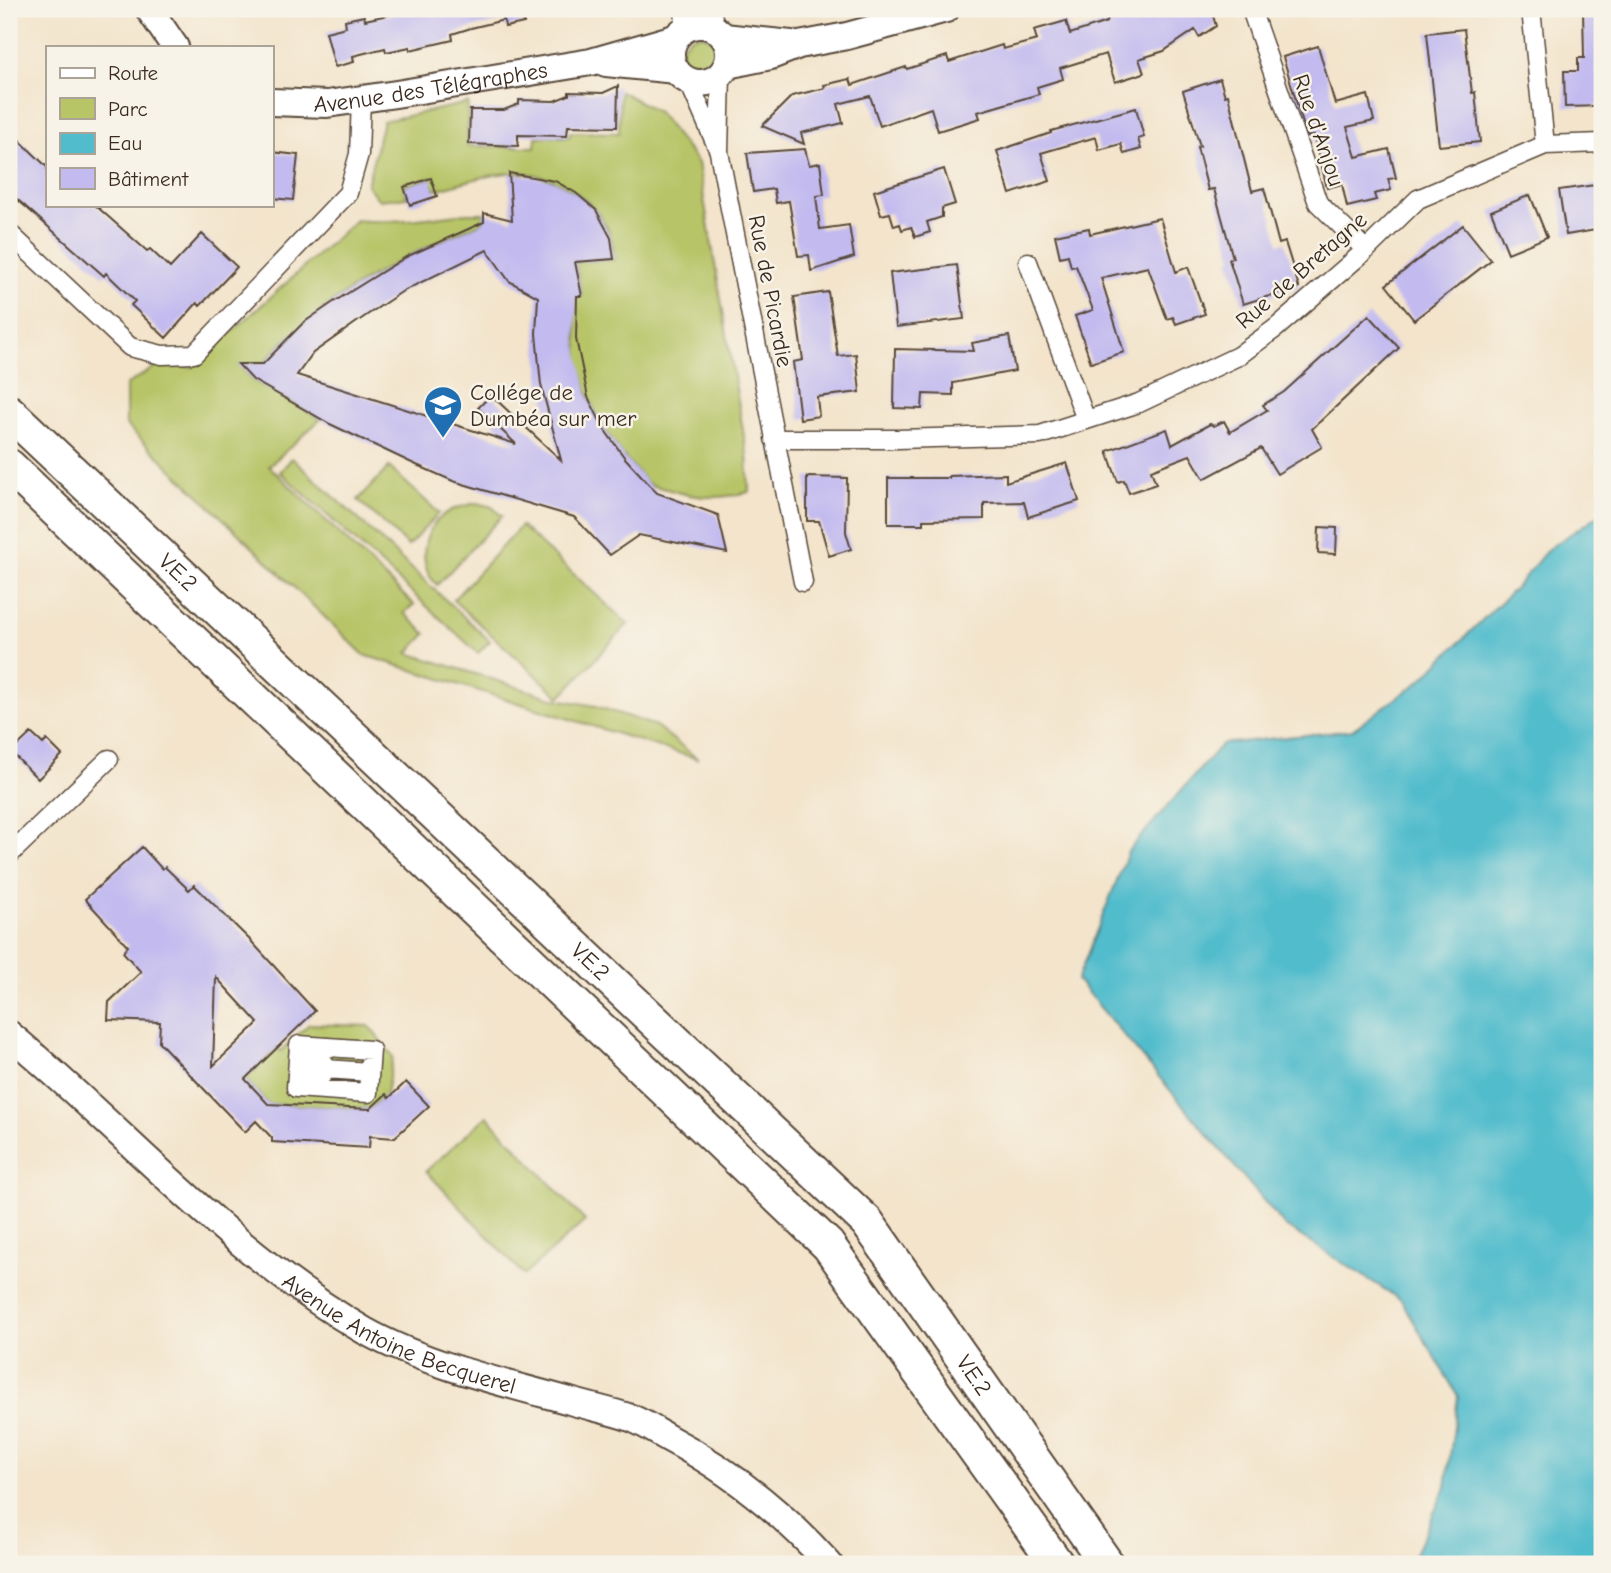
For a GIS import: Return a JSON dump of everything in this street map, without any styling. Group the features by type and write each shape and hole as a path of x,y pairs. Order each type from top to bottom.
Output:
{"highway":[{"name":"V.E.2","path":"9,412 867,1222 1107,1564"},
{"name":"V.E.2","path":"9,466 828,1245 1056,1564"}],"street":[{"path":"149,9 174,46"},
{"path":"799,46 717,25 681,25 671,54 682,75 702,83 716,78 724,70 799,46 946,9"},
{"name":"Rue d'Anjou","path":"1251,9 1318,203 1366,250"},
{"path":"1531,9 1545,145"},
{"name":"Avenue des Télégraphes","path":"273,102 327,104 591,62 681,25"},
{"path":"717,25 728,46 724,70"},
{"name":"Avenue des Télégraphes","path":"591,62 682,75"},
{"name":"Rue de Picardie","path":"724,70 719,152 803,582"},
{"name":"Rue de Picardie","path":"682,75 719,152"},
{"path":"9,233 130,347 162,355 194,354 348,194 359,154 361,99"},
{"name":"Rue de Bretagne","path":"774,439 1040,435 1139,403 1238,356 1276,328 1366,250 1418,199 1545,145 1602,143"},
{"path":"1028,262 1086,420"},
{"path":"12,844 109,759"},
{"name":"Avenue Antoine Becquerel","path":"9,1034 210,1215 286,1278 322,1303 367,1332 407,1350 470,1373 632,1418 696,1453 746,1487 802,1534 829,1564"},
{"path":"351,1049 371,1050 368,1093 349,1091 315,1068 351,1049"},
{"path":"349,1091 351,1049"},
{"path":"315,1068 369,1072"}],"green space":[{"path":"700,35 713,41 719,54 713,67 700,73 687,67 681,54 687,41"},
{"path":"620,91 658,112 698,163 747,454 749,492 719,497 700,496 649,484 624,457 607,433 593,407 583,379 575,312 570,295 582,296 575,262 614,259 612,240 605,224 584,199 556,182 524,173 490,176 435,190 430,178 404,187 407,197 379,200 367,185 383,121 468,103 467,146 535,147 536,137 569,137 570,132 619,133"},
{"path":"484,213 484,222 423,249 365,281 311,319 263,364 239,365 253,380 321,419 269,466 414,605 404,613 426,634 408,653 556,699 596,706 656,726 698,759 364,655 126,425 126,385 157,366 193,367 356,220 398,221"},
{"path":"292,458 490,641 478,653 280,472"},
{"path":"389,467 439,513 408,546 358,500"},
{"path":"477,503 492,507 502,516 437,585 431,578 425,560 424,551 429,532 445,514"},
{"path":"521,526 628,624 560,697 453,600"},
{"path":"309,1024 369,1026 393,1057 386,1094 370,1109 268,1104 245,1079 277,1048 281,1051"},
{"path":"487,1116 585,1221 524,1275 426,1171"}],"water":[{"path":"1602,513 1602,1564 1414,1564 1414,1556 1446,1487 1458,1396 1401,1300 1285,1226 1077,980 1129,850 1222,744 1352,730 1419,682 1518,585 1548,549"}],"building":[{"path":"396,9 525,9 526,15 523,16 524,23 505,27 504,20 452,34 453,40 410,50 410,47 386,52 385,48 353,56 354,62 335,67 326,32 346,27 345,20 364,16 365,20 397,13"},
{"path":"1110,9 1211,9 1216,26 1199,37 1195,30 1164,51 1139,59 1144,73 1115,82 1106,54 1060,68 1063,79 1037,87 1039,94 978,112 980,118 938,131 931,108 880,126 870,96 838,104 843,123 801,133 804,144 762,126 792,96 825,88 824,85 850,79 852,85 947,56 949,62 1002,45 1003,49 1037,40 1034,30 1066,21 1070,34 1107,22"},
{"path":"1583,9 1602,9 1602,106 1565,107 1564,71 1578,71 1578,58 1584,58"},
{"path":"1464,29 1480,142 1439,146 1427,33"},
{"path":"1318,46 1335,104 1368,95 1374,121 1347,127 1356,157 1389,149 1396,178 1388,179 1391,190 1374,194 1376,200 1347,207 1342,184 1327,188 1314,135 1307,137 1283,57"},
{"path":"1220,79 1225,96 1228,95 1252,191 1264,188 1279,244 1285,242 1299,287 1243,304 1229,259 1233,258 1214,189 1208,190 1197,147 1200,146 1183,91"},
{"path":"618,86 617,127 568,126 567,136 518,135 518,146 469,144 470,110 504,110 519,104 519,100 554,101 569,95 569,92 603,93"},
{"path":"1136,108 1144,137 1138,139 1141,149 1124,154 1121,144 1099,150 1096,137 1041,153 1050,181 1010,194 997,151 1051,131"},
{"path":"9,130 46,166 46,206 96,206 170,268 202,234 237,267 200,306 197,303 166,338 131,305 135,301 106,273 104,276 9,192"},
{"path":"805,149 809,165 820,163 824,195 816,196 820,229 849,225 854,257 811,271 809,255 798,256 789,201 776,203 774,189 753,192 747,153"},
{"path":"273,152 298,155 293,200 273,198"},
{"path":"944,169 955,204 942,208 942,217 927,222 930,232 915,237 911,227 902,230 900,224 894,226 890,213 881,215 874,191"},
{"name":"Collége de Dumbéa sur mer","path":"509,173 555,181 576,193 596,210 611,238 614,259 575,262 582,296 577,296 576,339 588,397 604,429 625,458 657,493 718,515 727,553 639,535 610,555 574,517 453,481 412,463 330,424 253,380 238,364 263,364 303,323 332,303 406,257 484,222 484,213 512,220","holes":["487,250 509,281 538,297 536,334 541,385 561,460 491,395 478,408 516,444 297,375 313,353 403,291"]},
{"path":"431,178 437,196 410,205 404,187"},
{"path":"1602,184 1602,229 1566,235 1559,190"},
{"path":"1530,195 1547,237 1508,253 1491,211"},
{"path":"1160,218 1176,272 1188,267 1205,314 1176,324 1173,317 1167,319 1148,267 1101,278 1124,352 1091,363 1075,316 1093,310 1076,266 1071,267 1068,255 1060,257 1055,235 1089,228 1090,234"},
{"path":"1463,225 1491,260 1414,320 1386,285"},
{"path":"957,265 964,319 896,327 890,273"},
{"path":"828,292 838,356 856,354 860,392 817,397 819,416 800,419 793,362 803,360 794,297"},
{"path":"1369,315 1399,348 1312,429 1322,447 1277,474 1261,448 1204,479 1190,455 1151,470 1156,484 1129,493 1124,480 1118,482 1107,451 1167,429 1172,445 1210,424 1214,426 1224,421 1230,432 1267,410 1263,405 1284,392"},
{"path":"1009,336 1015,371 953,383 953,395 923,394 922,409 894,408 895,349 974,351 972,343"},
{"path":"1067,463 1079,501 1028,517 1024,502 984,503 984,519 923,520 923,524 888,524 888,478 1006,474 1006,482"},
{"path":"807,477 847,478 846,532 851,549 829,556 819,521 807,521"},
{"path":"1319,527 1337,528 1336,554 1318,553"},
{"path":"31,733 43,744 47,740 62,755 38,779 11,752"},
{"path":"142,847 162,869 165,867 189,890 194,885 251,941 315,1011 245,1079 268,1104 370,1109 386,1094 389,1098 406,1082 429,1106 394,1138 370,1136 369,1148 272,1142 272,1138 256,1121 245,1132 159,1042 160,1022 108,1020 109,1002 141,972 123,952 128,946 85,899","holes":["216,977 258,1023 213,1066"]}],"place":[{"name":"Collége de Dumbéa sur mer","path":"443,439"}]}
